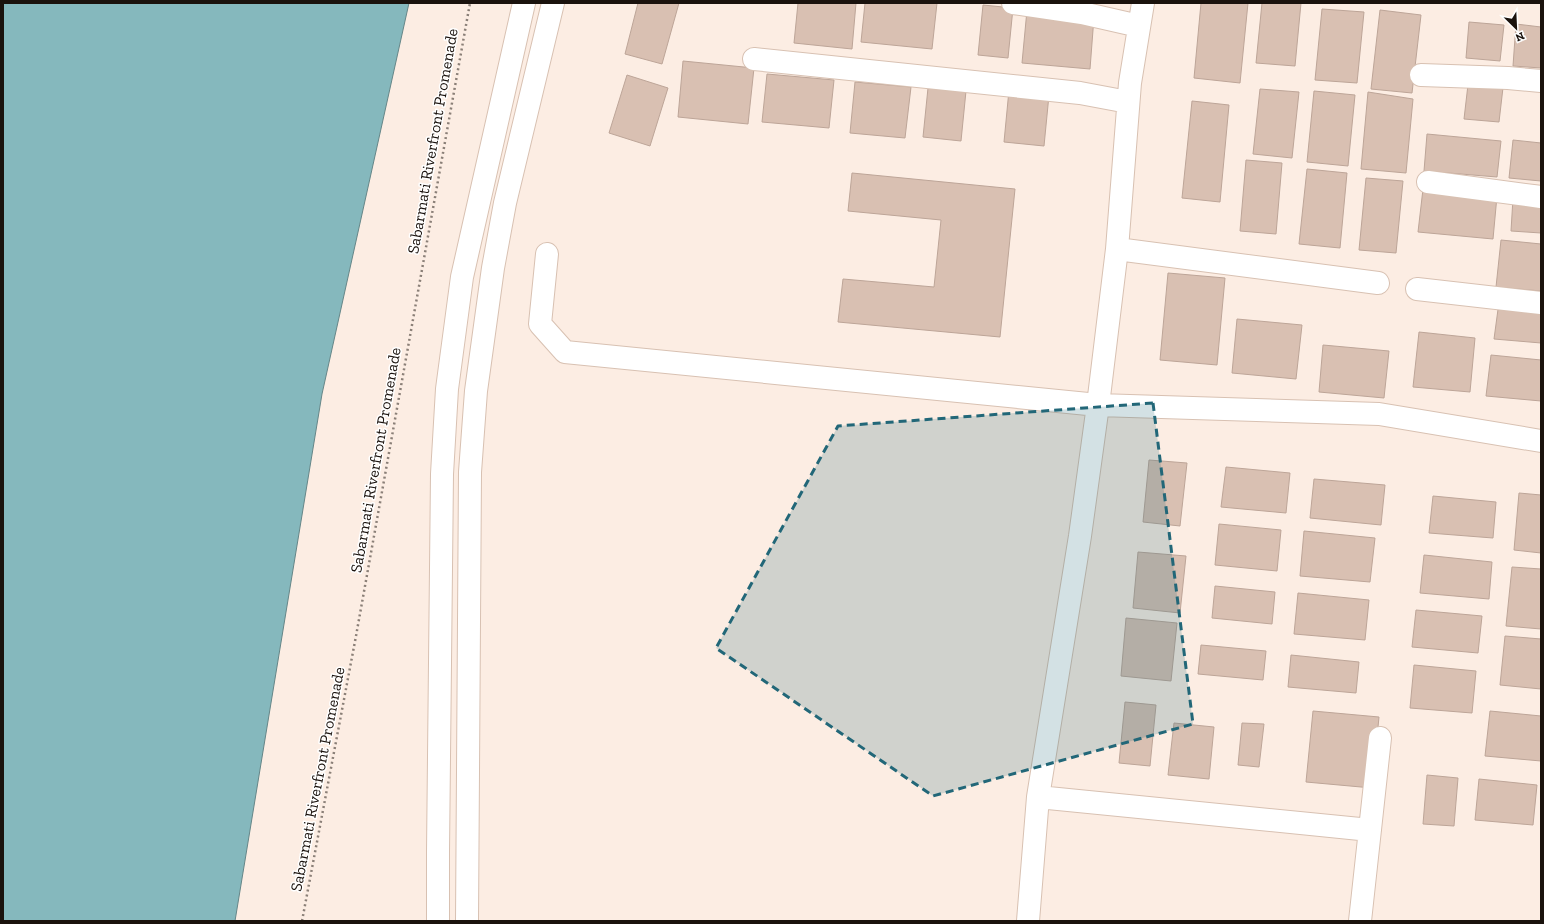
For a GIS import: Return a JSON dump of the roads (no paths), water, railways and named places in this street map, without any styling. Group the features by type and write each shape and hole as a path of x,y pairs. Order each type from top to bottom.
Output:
{"street":[{"path":"438,921 442,474 447,389 462,277 524,3"},
{"path":"467,921 470,472 476,391 493,268 505,203 553,3"},
{"path":"1013,3 1082,13 1139,26"},
{"path":"1028,921 1038,797 1080,536 1098,405 1117,249 1130,83 1143,3"},
{"path":"754,59 1080,93 1128,102"},
{"path":"1421,75 1508,78 1541,82"},
{"path":"1428,182 1541,197"},
{"path":"1117,249 1378,283"},
{"path":"547,254 540,324 565,352 1098,405 1379,414 1541,441"},
{"path":"1417,289 1541,303"},
{"path":"1360,921 1380,738"},
{"path":"1038,797 1370,830"}],"water":[{"path":"3,3 409,3 322,394 235,921 3,921"}]}
